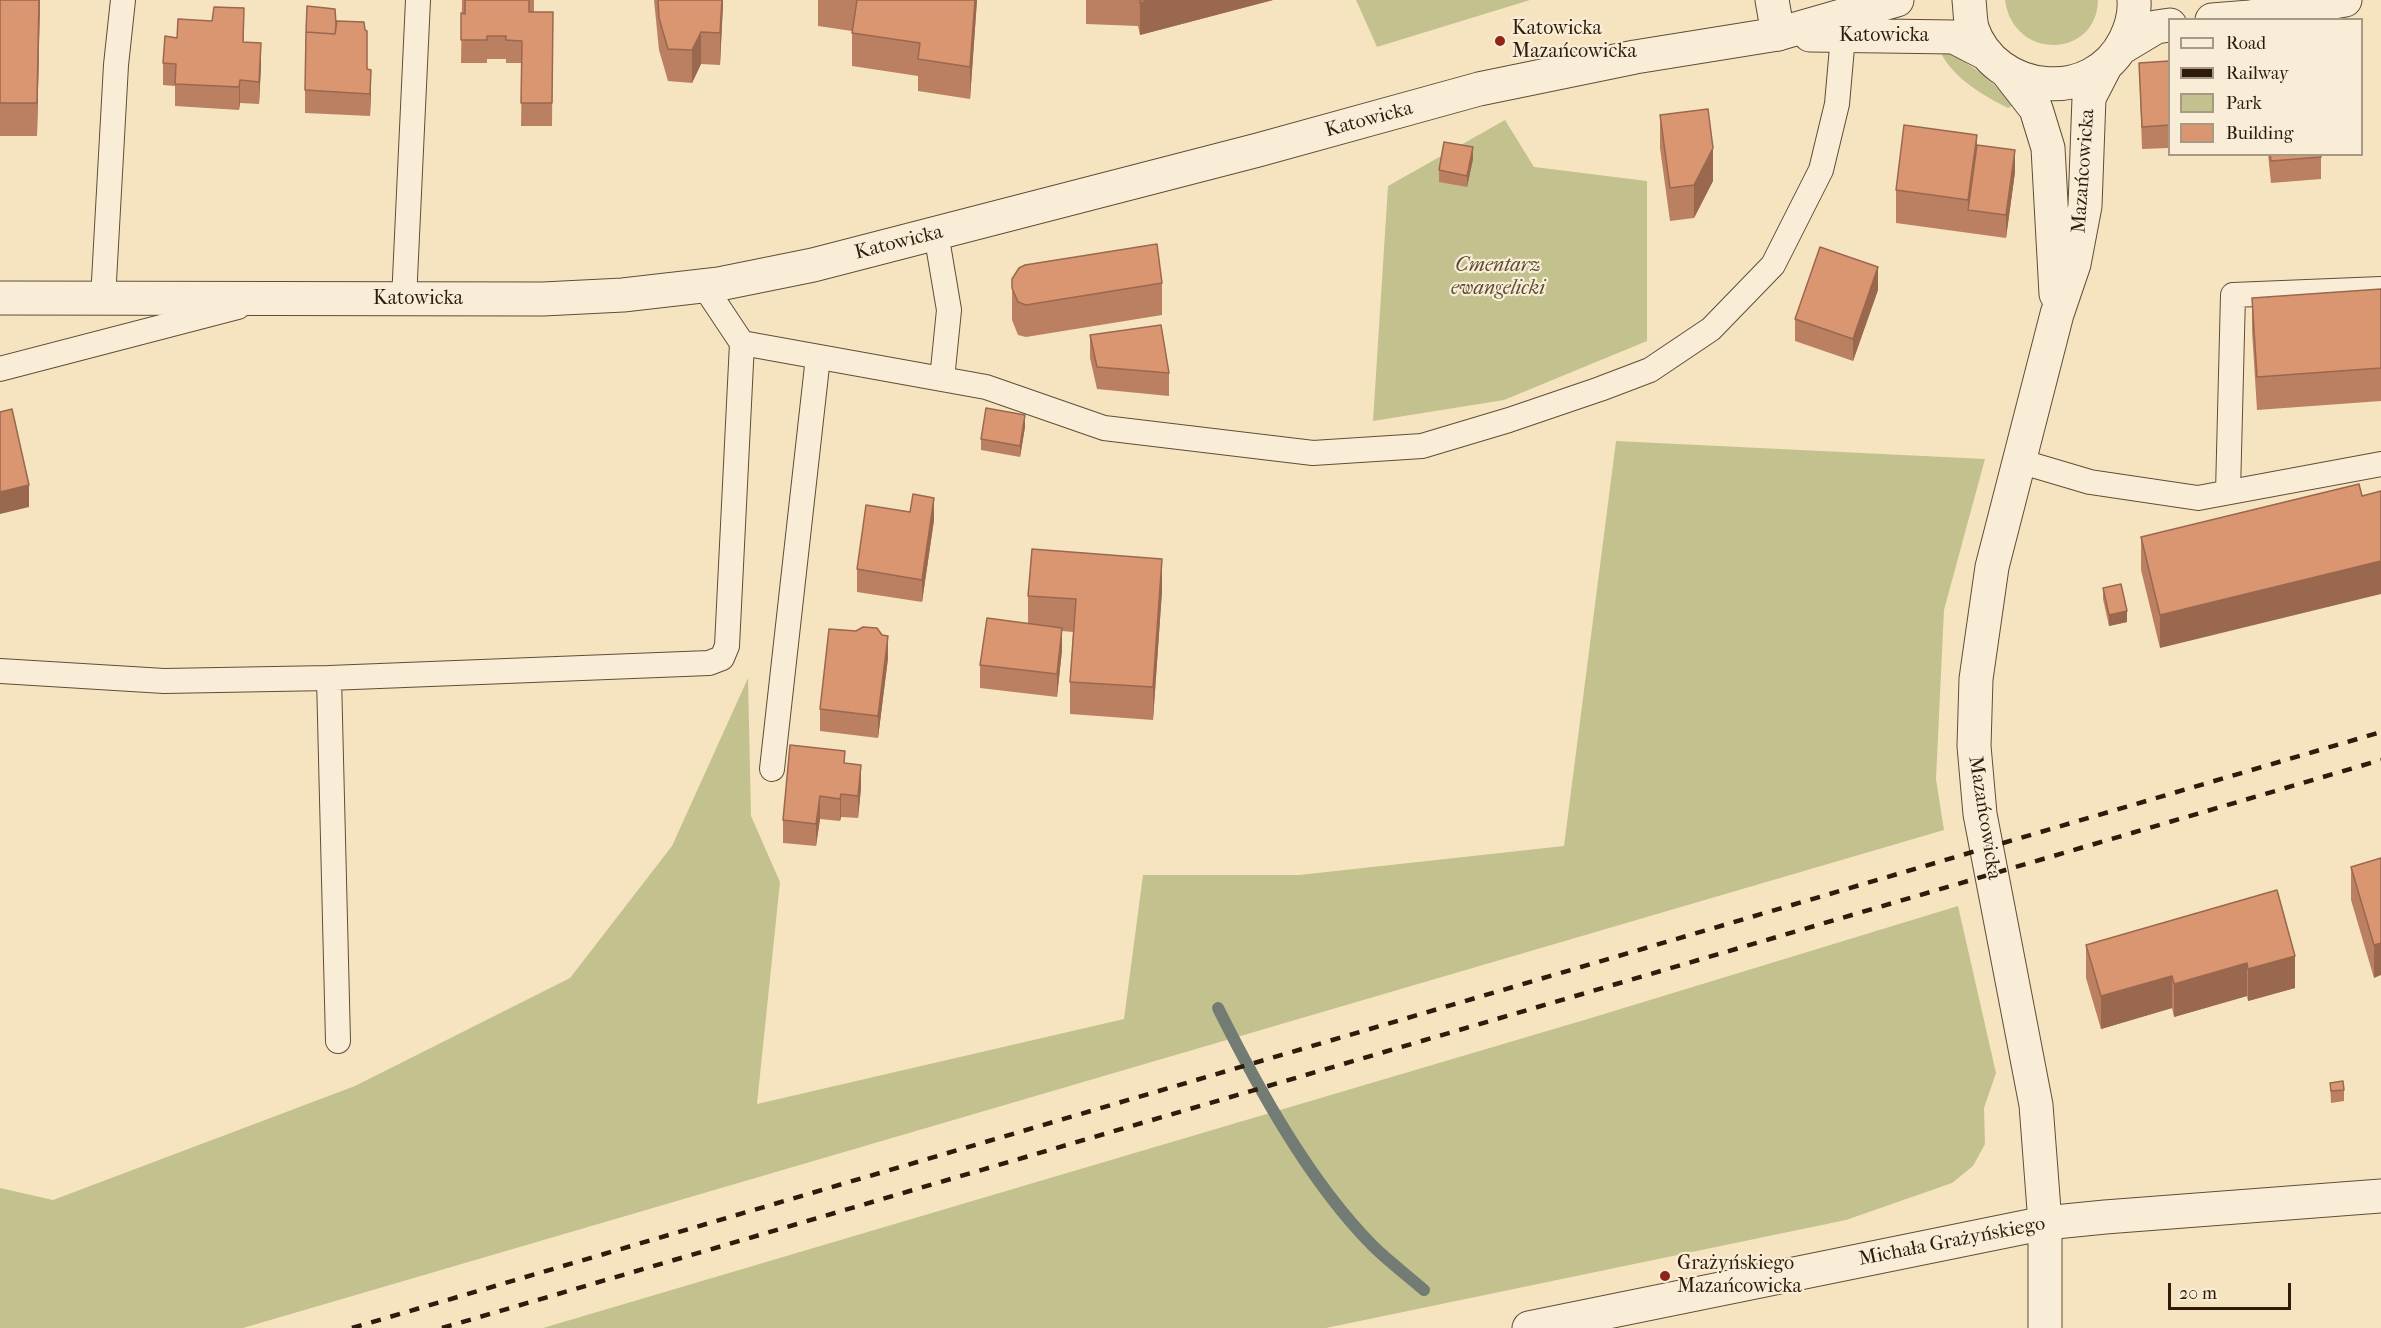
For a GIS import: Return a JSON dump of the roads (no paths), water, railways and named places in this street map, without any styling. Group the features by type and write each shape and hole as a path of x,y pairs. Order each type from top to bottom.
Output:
{"street":[{"path":"1772,0 1778,34"},
{"name":"Katowicka","path":"0,298 404,300 566,298 623,295 704,286 813,265 936,234 1258,150 1479,89 1635,57 1778,34 1897,0"},
{"name":"Mazańcowicka","path":"1969,0 1972,27 1997,64 2036,109 2048,148 2057,314"},
{"name":"Mazańcowicka","path":"2045,1322 2045,1223 2036,1105 1980,814 1974,746 1976,679 1992,567 2057,314 2074,264 2085,206 2089,98 2131,28 2134,0"},
{"path":"2237,18 2345,0"},
{"path":"2113,57 2156,27 2168,25"},
{"name":"Katowicka","path":"1778,34 1954,37 1997,64 2036,84 2066,84 2087,78 2113,57"},
{"name":"Michała Grażyńskiego","path":"1529,1328 2045,1223 2381,1196"}],"lane":[{"path":"102,299 123,0"},
{"path":"404,300 418,0"},
{"path":"742,343 986,387 1104,428 1313,453 1422,446 1600,389 1650,370 1711,329 1773,265 1821,170 1837,104 1843,36"},
{"path":"936,234 949,310 942,379"},
{"path":"0,671 164,681 329,678 709,663 722,658 727,646 742,343 704,286"},
{"path":"2228,492 2233,295 2381,289"},
{"path":"0,369 269,299"},
{"path":"772,770 818,357"},
{"path":"2019,461 2090,482 2198,498 2381,464"},
{"path":"329,678 338,1041"}],"waterway":[{"path":"1218,1008 1286,1132 1327,1192 1372,1245 1424,1290"}],"railway":[{"path":"352,1328 2381,732"},
{"path":"442,1328 2381,760"}],"place":[{"name":"Katowicka Mazańcowicka","path":"1500,41"},
{"name":"Grażyńskiego Mazańcowicka","path":"1665,1276"}],"park label":[{"name":"Cmentarz ewangelicki","path":"1498,278"}]}
